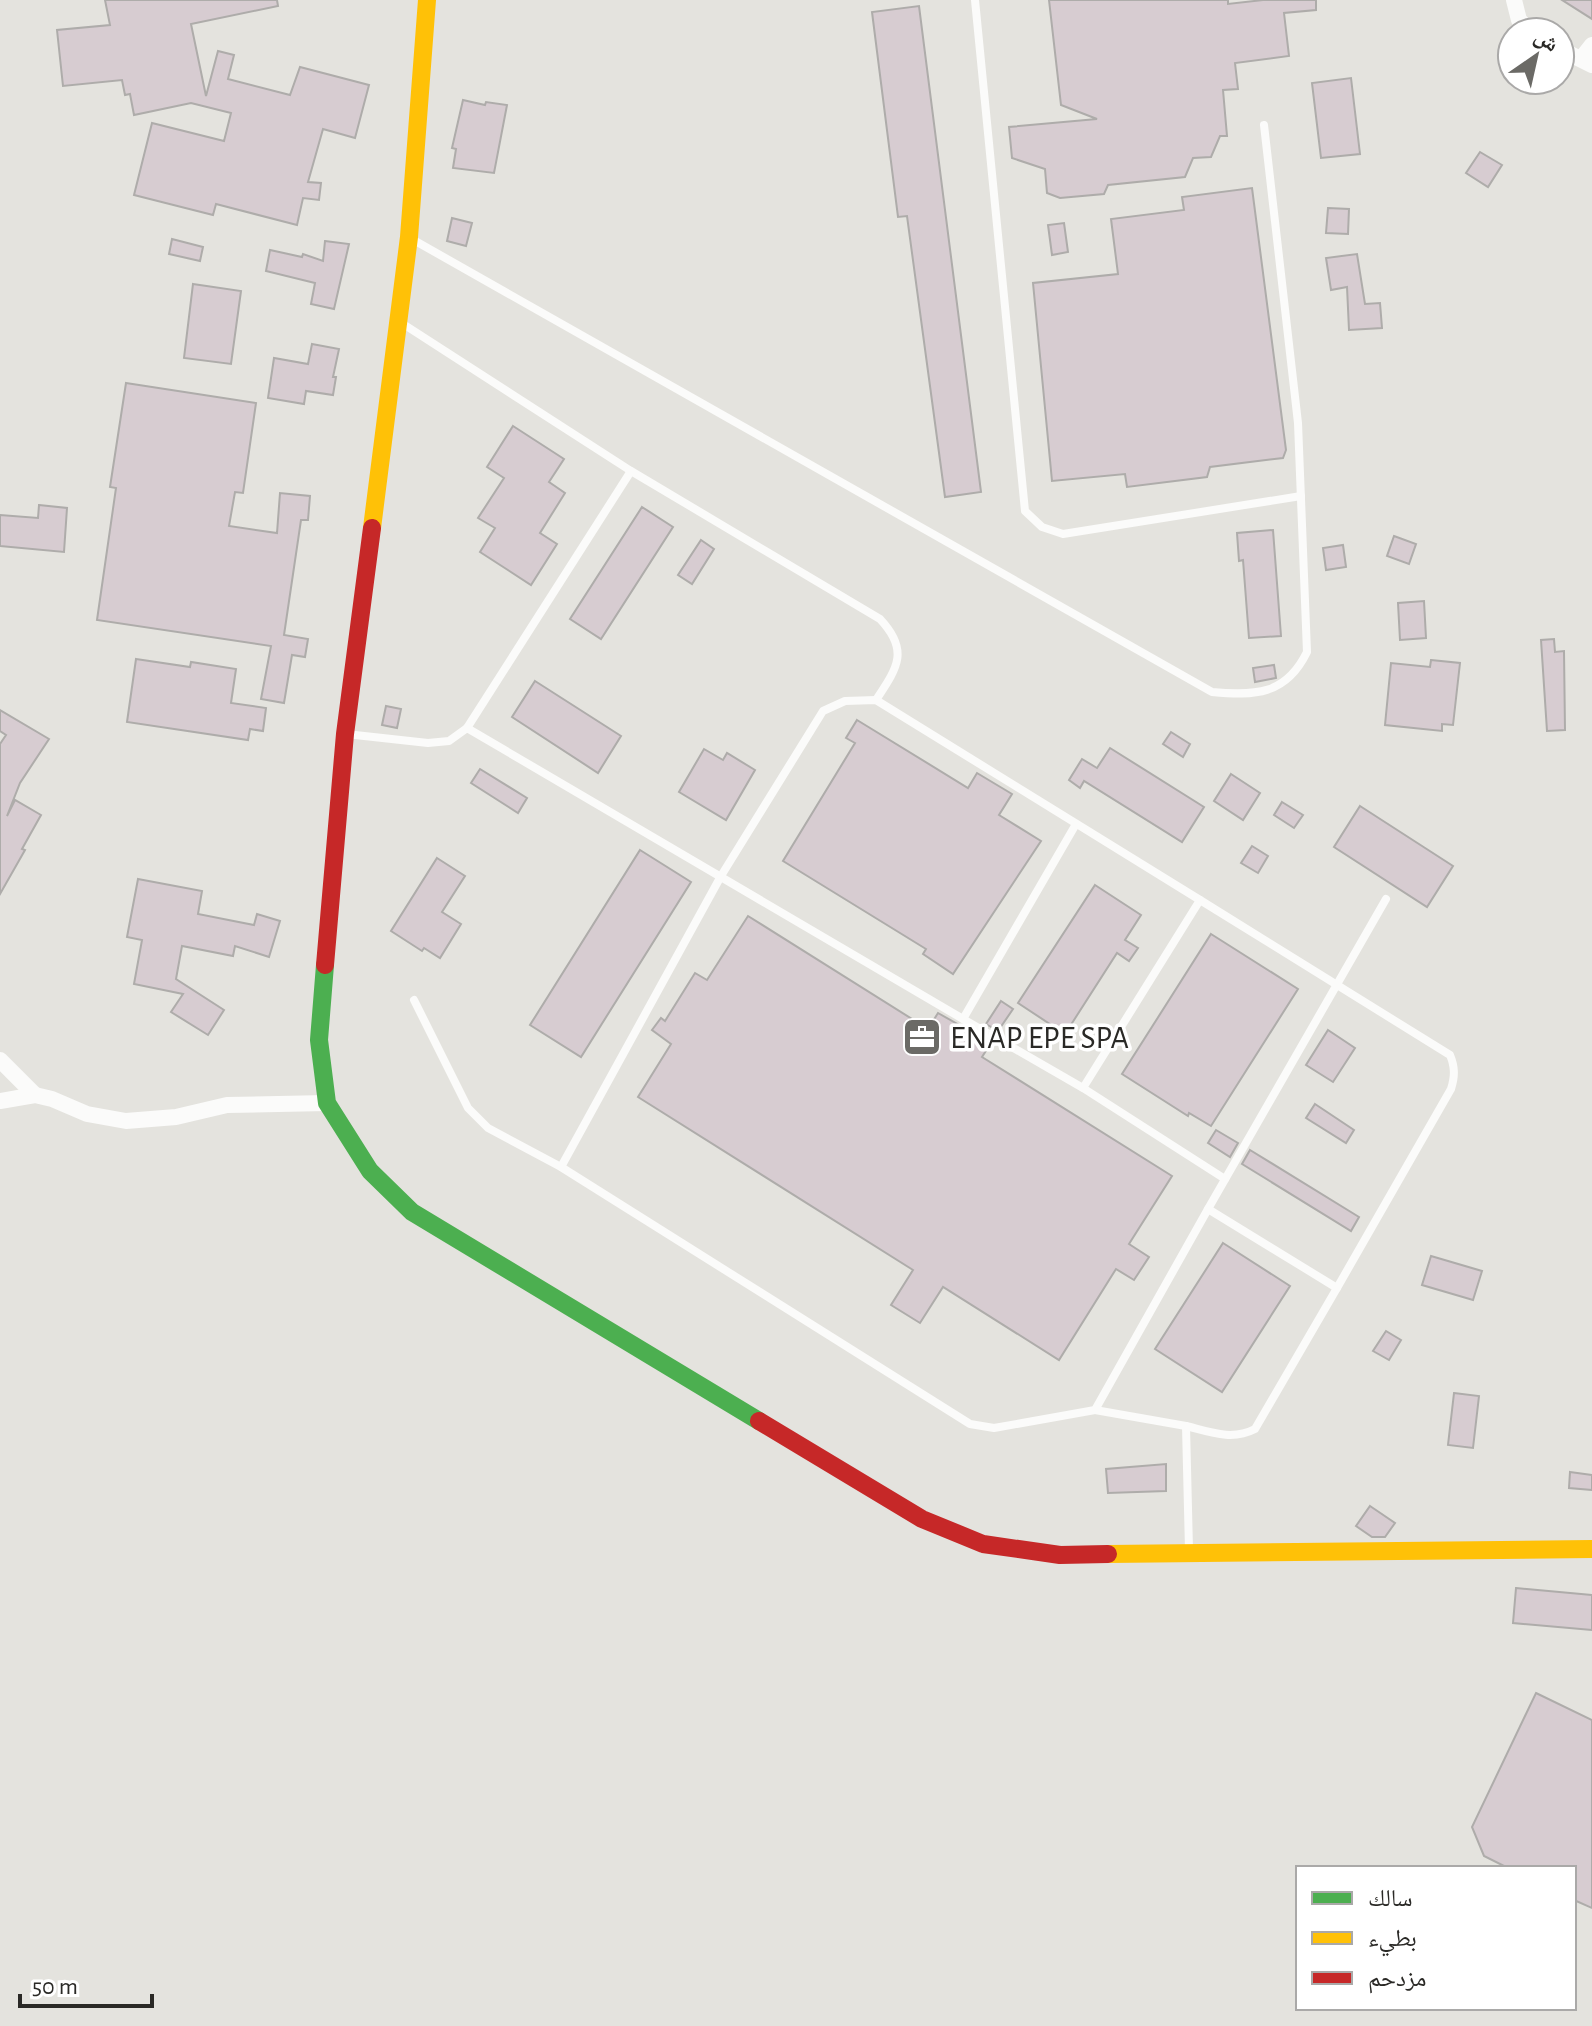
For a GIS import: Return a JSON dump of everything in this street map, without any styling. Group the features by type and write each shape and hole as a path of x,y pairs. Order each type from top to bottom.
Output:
{"street":[{"path":"427,0 409,237 345,734 319,1040 327,1103 370,1171 412,1212 922,1519 983,1544 1060,1555 1592,1549"},
{"path":"1586,62 1592,45"},
{"path":"0,1060 35,1095"},
{"path":"0,1101 35,1095 87,1114 126,1121 176,1117 227,1105 327,1103"}],"lane":[{"path":"975,0 1025,511 1042,527 1063,534 1301,496"},
{"path":"409,237 1212,692 1248,695 1280,685 1298,670 1307,652 1298,423 1264,125"},
{"path":"399,321 631,471 880,619 892,631 898,648 896,668 876,700"},
{"path":"345,734 428,743 449,741 467,728 631,471"},
{"path":"414,1000 468,1108 488,1128 561,1167 970,1424 994,1428 1095,1410 1223,1435 1241,1436 1255,1429 1451,1089 1455,1076 1450,1055 876,700 845,701 823,711 721,876 561,1167"},
{"path":"467,728 1083,1088 1225,1179"},
{"path":"963,1019 1076,824"},
{"path":"1095,1410 1386,899"},
{"path":"1083,1088 1200,900"},
{"path":"1208,1209 1337,1288"},
{"path":"1186,1426 1189,1553"}],"building":[{"path":"105,0 277,0 278,6 191,24 206,96 218,51 234,55 228,79 290,95 300,67 369,85 355,138 323,129 308,182 321,183 319,200 303,198 297,225 216,204 213,215 134,195 152,123 224,141 231,113 191,103 134,115 130,94 125,95 122,80 63,86 57,30 110,25"},
{"path":"1049,0 1228,0 1228,4 1263,0 1316,0 1316,10 1284,13 1289,56 1235,63 1238,89 1223,90 1227,136 1220,136 1211,157 1193,158 1185,177 1108,185 1104,194 1060,198 1047,193 1045,169 1012,158 1009,127 1097,119 1061,105"},
{"path":"1562,0 1592,0 1592,19"},
{"path":"919,6 981,492 945,497 907,216 898,217 872,12"},
{"path":"1351,78 1360,154 1321,158 1312,83"},
{"path":"463,100 485,105 486,102 507,105 494,173 453,168 456,149 452,148"},
{"path":"1480,152 1502,165 1488,187 1466,173"},
{"path":"1252,188 1286,450 1283,458 1210,467 1207,477 1127,487 1125,474 1052,481 1033,283 1118,274 1111,219 1184,210 1182,197"},
{"path":"1328,208 1349,209 1348,234 1326,233"},
{"path":"452,218 472,223 466,246 447,241"},
{"path":"1064,223 1068,252 1052,255 1048,225"},
{"path":"172,239 203,247 200,261 169,254"},
{"path":"325,241 349,244 334,309 311,304 315,283 266,271 270,250 302,257 303,254 323,261"},
{"path":"1357,254 1365,304 1380,303 1382,328 1349,330 1347,287 1331,290 1326,258"},
{"path":"193,284 241,291 231,364 184,358"},
{"path":"312,344 339,349 333,395 306,391 304,404 268,398 274,358 308,364"},
{"path":"126,383 256,403 243,493 235,492 229,526 277,533 280,493 310,496 308,520 301,520 284,635 308,639 305,657 292,655 284,703 261,699 271,646 97,620 116,488 110,487"},
{"path":"513,426 564,459 549,482 565,493 540,533 557,544 531,585 480,552 495,528 478,518 504,478 487,467"},
{"path":"39,505 67,508 64,552 0,546 0,515 38,518"},
{"path":"642,507 673,527 601,639 570,619"},
{"path":"1273,530 1281,636 1249,638 1243,560 1239,561 1237,533"},
{"path":"1394,536 1416,544 1409,564 1387,556"},
{"path":"701,540 714,549 692,584 678,575"},
{"path":"1343,545 1346,567 1326,570 1323,548"},
{"path":"1424,601 1426,638 1400,640 1398,603"},
{"path":"1554,639 1555,652 1564,651 1565,730 1547,731 1541,640"},
{"path":"136,659 190,667 191,662 236,669 231,703 266,708 263,731 250,729 248,740 127,722"},
{"path":"1431,660 1460,663 1453,725 1442,724 1442,731 1385,725 1391,663 1430,667"},
{"path":"1274,665 1276,678 1255,682 1253,668"},
{"path":"535,681 621,736 598,773 512,717"},
{"path":"386,706 401,709 397,728 382,725"},
{"path":"0,710 49,739 20,783 7,816 15,800 41,815 0,894 0,744 6,735 0,731"},
{"path":"857,720 968,788 977,773 1012,794 999,815 1041,841 953,974 923,954 926,949 783,861 855,743 846,738"},
{"path":"1171,732 1190,744 1183,757 1163,744"},
{"path":"1110,748 1204,807 1182,842 1084,781 1080,788 1069,780 1082,759 1097,768"},
{"path":"704,749 723,760 727,753 755,770 726,820 679,792"},
{"path":"480,769 527,798 518,813 471,783"},
{"path":"1231,774 1260,793 1243,820 1214,801"},
{"path":"1282,802 1303,815 1294,828 1274,815"},
{"path":"1360,806 1453,866 1427,907 1334,847"},
{"path":"1252,846 1268,856 1258,873 1241,863"},
{"path":"640,850 691,882 581,1057 530,1025"},
{"path":"437,858 465,876 442,912 461,924 440,958 424,948 422,951 391,931"},
{"path":"138,879 202,891 198,914 254,925 257,914 280,921 269,957 235,946 233,956 182,946 176,979 224,1010 208,1035 171,1012 183,994 134,984 142,940 127,937"},
{"path":"1095,885 1141,915 1125,940 1138,948 1129,961 1117,953 1065,1034 1018,1003"},
{"path":"748,916 928,1029 938,1013 991,1043 982,1057 1172,1176 1129,1244 1149,1257 1134,1280 1116,1269 1059,1360 943,1287 920,1323 891,1305 913,1270 638,1097 671,1044 652,1030 661,1018 665,1021 695,973 707,980"},
{"path":"1211,934 1298,989 1211,1126 1189,1113 1188,1116 1122,1074"},
{"path":"1001,1001 1013,1009 998,1031 986,1024"},
{"path":"1328,1030 1355,1048 1333,1082 1306,1065"},
{"path":"1315,1104 1354,1130 1346,1143 1306,1118"},
{"path":"1216,1130 1238,1143 1230,1157 1208,1143"},
{"path":"1250,1150 1359,1217 1351,1231 1242,1164"},
{"path":"1223,1243 1290,1286 1222,1392 1155,1349"},
{"path":"1431,1256 1482,1271 1473,1300 1422,1285"},
{"path":"1386,1331 1401,1340 1389,1360 1373,1351"},
{"path":"1454,1393 1479,1396 1473,1448 1448,1445"},
{"path":"1166,1464 1166,1491 1108,1493 1106,1469"},
{"path":"1570,1472 1592,1475 1592,1490 1569,1488"},
{"path":"1370,1506 1395,1523 1385,1537 1372,1537 1356,1526"},
{"path":"1516,1588 1592,1595 1592,1630 1513,1623"},
{"path":"1536,1693 1592,1720 1592,1908 1576,1901 1576,1866 1504,1866 1484,1856 1472,1827"}],"traffic: fast":[{"path":"325,965 319,1040 327,1103 370,1171 412,1212 759,1421"}],"traffic: slow":[{"path":"372,528 409,237 427,0"},
{"path":"1108,1554 1592,1549"}],"traffic: jam":[{"path":"325,965 345,734 372,528"},
{"path":"759,1421 922,1519 983,1544 1060,1555 1108,1554"}],"place":[{"name":"ENAP EPE SPA","path":"922,1037"}]}
